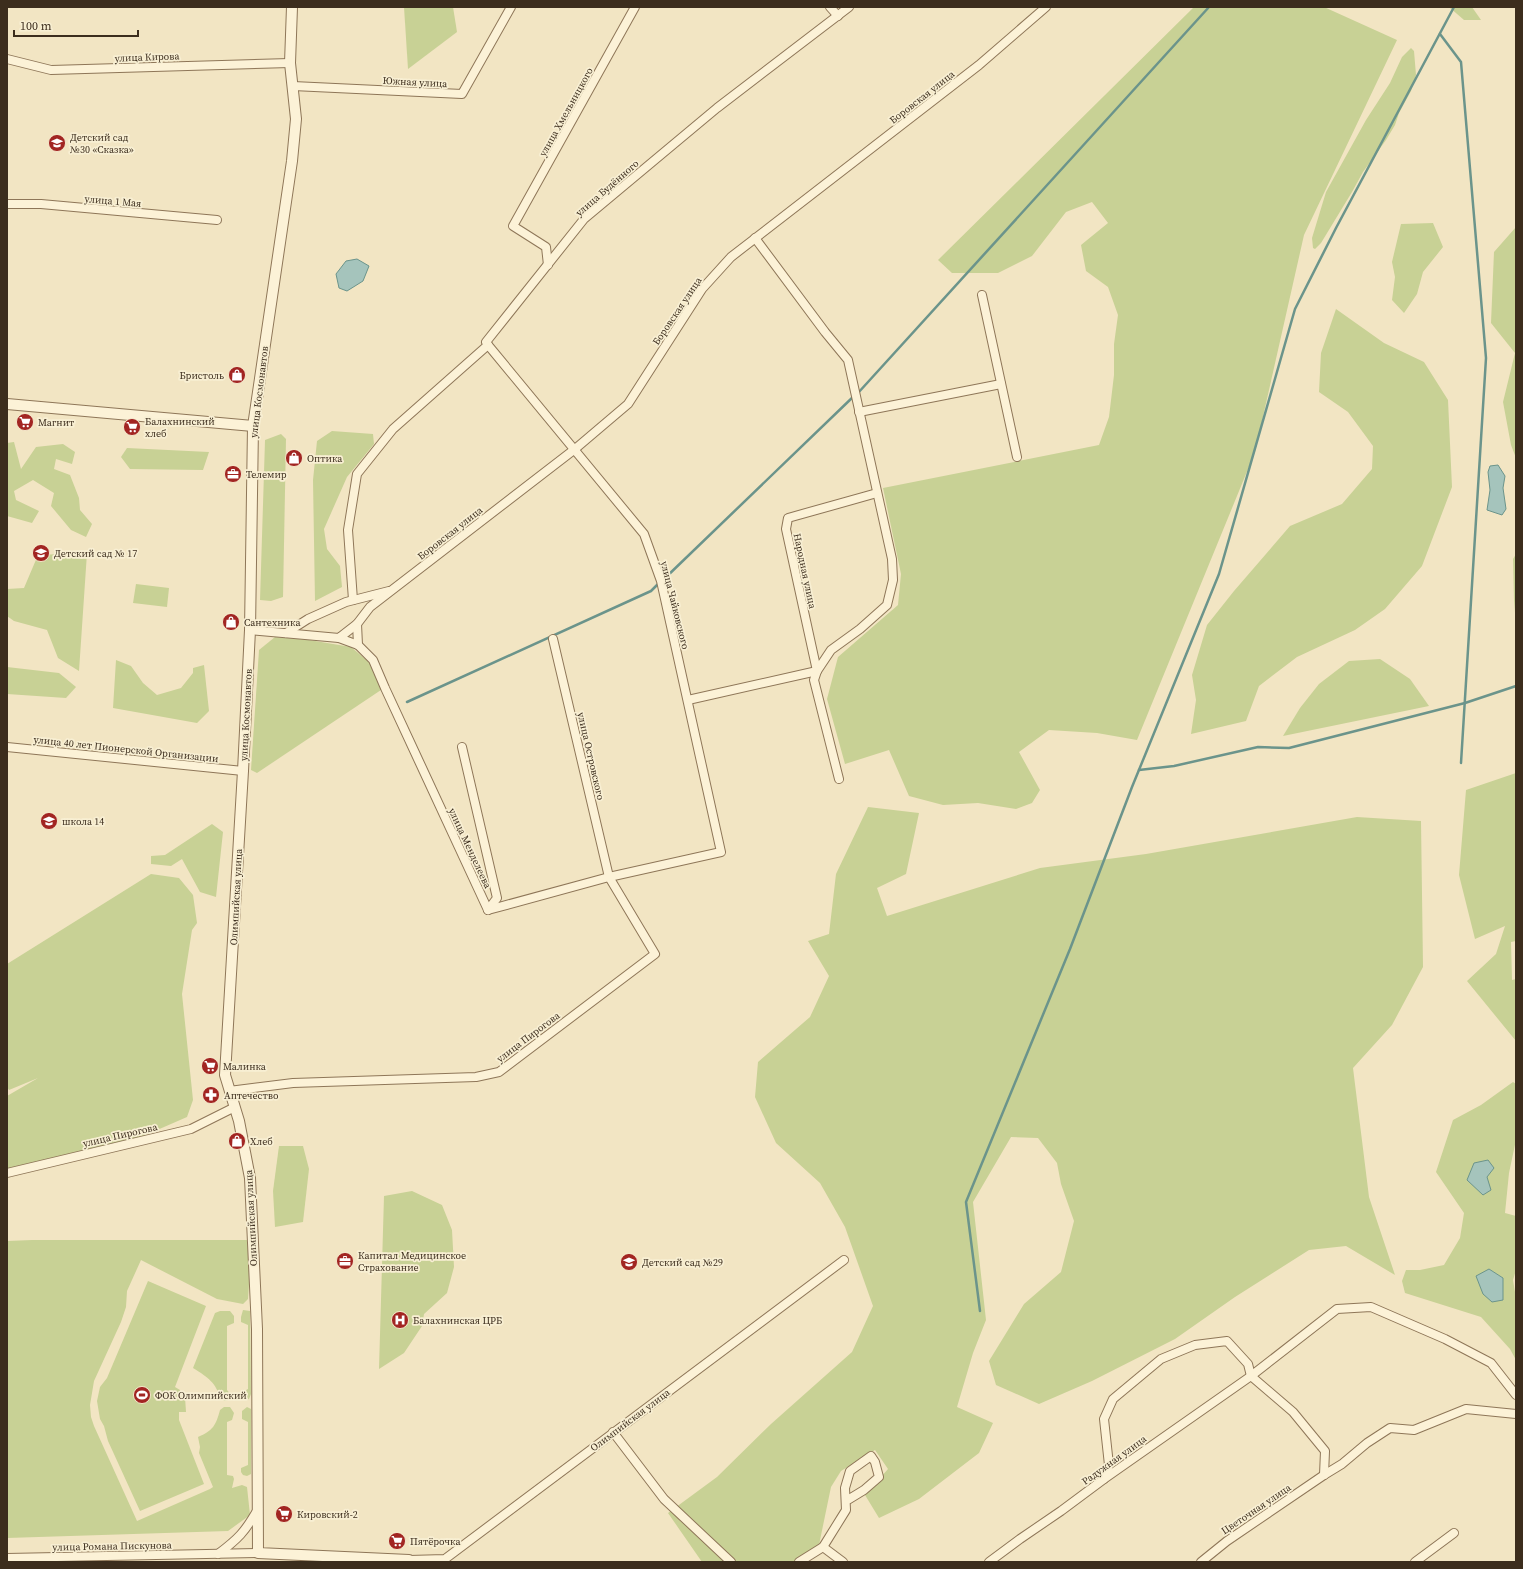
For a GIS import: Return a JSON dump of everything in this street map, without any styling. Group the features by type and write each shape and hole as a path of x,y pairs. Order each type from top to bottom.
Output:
{"street":[{"name":"улица Космонавтов","path":"243,771 250,630 253,426 292,161 296,119 290,63 292,7"},
{"name":"Южная улица","path":"292,86 462,94 511,7"},
{"name":"улица Хмельницкого","path":"548,265 546,247 513,226 635,7"},
{"path":"830,7 838,16"},
{"name":"улица Будённого","path":"352,600 348,530 357,474 393,429 488,345 486,342 584,219 717,108 849,7"},
{"name":"Боровская улица","path":"339,638 357,624 370,607 575,449 628,404 702,289 731,257 979,65 1046,7"},
{"name":"улица Кирова","path":"7,59 51,70 290,63"},
{"name":"улица 1 Мая","path":"7,204 41,204 217,220"},
{"path":"688,700 817,671 831,650 860,629 887,605 893,580 892,559 848,360 825,332 756,238"},
{"path":"982,295 1017,457"},
{"name":"улица Чайковского","path":"488,345 644,534 661,582 688,700 721,852 609,877"},
{"path":"859,412 1001,384"},
{"path":"7,404 253,426"},
{"name":"Народная улица","path":"839,779 814,680 817,671 786,529 788,518 877,492"},
{"name":"Боровская улица","path":"286,633 308,619 352,600 391,590"},
{"path":"357,624 358,645"},
{"path":"250,630 339,638"},
{"name":"улица Менделеева","path":"339,638 358,645 373,660 488,910"},
{"name":"улица Островского","path":"553,639 609,877"},
{"name":"улица 40 лет Пионерской Организации","path":"7,747 243,771"},
{"name":"улица Менделеева","path":"462,747 496,898 488,910"},
{"name":"Олимпийская улица","path":"243,771 225,1075 239,1121 250,1178 257,1329 258,1554 353,1560 411,1561 445,1559 844,1260"},
{"path":"488,910 609,877"},
{"name":"улица Пирогова","path":"230,1091 293,1083 476,1078 499,1072 655,954 609,877"},
{"name":"улица Пирогова","path":"7,1173 191,1129 235,1107"},
{"name":"Радужная улица","path":"989,1562 1061,1511 1104,1478 1251,1376 1337,1309 1371,1307 1445,1339 1491,1363 1516,1395"},
{"path":"1104,1478 1110,1465 1104,1419 1113,1400 1161,1359 1196,1345 1227,1341 1248,1364 1251,1376 1293,1412 1325,1451 1324,1475"},
{"name":"Цветочная улица","path":"1201,1562 1227,1541 1342,1464 1367,1443 1390,1428 1414,1430 1466,1408 1516,1414"},
{"path":"613,1432 664,1499 731,1562"},
{"path":"799,1562 823,1547 846,1510 845,1488 850,1471 871,1456 875,1462 879,1476 864,1490 846,1502"},
{"path":"218,1554 238,1539 258,1510"},
{"path":"1414,1562 1454,1533"},
{"path":"823,1547 843,1562"},
{"name":"улица Романа Пискунова","path":"7,1558 258,1554"}],"green space":[{"path":"404,7 453,7 457,32 408,69"},
{"path":"1194,7 1324,7 1397,40 1304,235 1255,452 1137,740 1097,733 1049,730 1019,752 1040,790 1032,803 1016,809 978,803 943,805 909,796 889,750 845,764 827,699 838,657 898,605 901,574 883,488 1099,445 1109,417 1114,375 1114,344 1118,315 1108,287 1086,271 1081,245 1108,223 1092,202 1066,212 1032,256 998,273 952,273 938,260"},
{"path":"1449,7 1472,7 1481,20 1464,20"},
{"path":"1411,48 1414,51 1416,75 1411,91 1399,113 1395,125 1363,172 1321,243 1315,249 1313,248 1312,238 1326,192 1366,120 1390,83 1402,57"},
{"path":"1433,223 1443,247 1423,272 1417,294 1404,313 1392,300 1395,277 1392,262 1401,224"},
{"path":"1516,227 1516,458 1511,445 1503,402 1515,353 1491,323 1494,252"},
{"path":"1336,309 1384,343 1424,362 1448,400 1452,487 1422,566 1385,609 1355,630 1297,657 1259,686 1246,721 1191,734 1196,700 1192,675 1207,625 1290,526 1342,504 1372,469 1373,446 1348,412 1319,392 1321,353"},
{"path":"332,431 373,434 374,444 347,477 324,529 327,549 340,566 342,587 315,601 313,480 317,441"},
{"path":"281,434 286,439 283,597 271,601 260,600 265,440"},
{"path":"14,442 21,469 36,447 63,444 75,452 72,464 56,459 54,469 70,475 79,498 80,510 92,524 86,537 71,530 51,506 54,493 33,480 14,491 16,500 39,511 32,523 7,516 7,443"},
{"path":"127,448 209,452 203,470 130,469 121,457"},
{"path":"87,553 79,671 58,658 47,630 14,621 7,616 7,589 24,588 38,555"},
{"path":"1516,554 1516,625 1513,559"},
{"path":"136,584 169,588 167,607 133,603"},
{"path":"275,637 309,640 351,647 369,662 381,690 257,773 251,770 259,650"},
{"path":"1380,659 1410,679 1429,706 1283,736 1300,708 1319,684 1349,661"},
{"path":"116,660 131,666 143,683 157,695 181,688 193,673 193,668 204,665 209,711 197,723 113,708"},
{"path":"7,667 59,673 76,687 66,698 7,694"},
{"path":"1516,773 1516,941 1511,942 1512,980 1516,979 1516,1041 1467,981 1496,954 1505,926 1475,939 1459,875 1466,790"},
{"path":"868,807 919,813 906,874 877,888 887,916 1040,868 1146,854 1357,817 1421,821 1423,967 1392,1025 1353,1068 1369,1197 1395,1275 1346,1246 1309,1250 1235,1297 1175,1339 1092,1381 1039,1404 996,1385 989,1361 1024,1304 1061,1272 1074,1221 1061,1184 1057,1163 1038,1138 1011,1137 973,1202 986,1320 973,1353 957,1407 993,1423 979,1453 919,1499 879,1518 865,1495 888,1469 875,1450 841,1471 831,1487 819,1545 793,1562 702,1562 668,1513 717,1477 771,1424 852,1352 873,1306 845,1227 820,1183 776,1143 755,1097 758,1062 810,1017 829,976 808,941 829,934 836,874"},
{"path":"212,824 223,832 216,897 200,892 182,859 171,866 151,864 151,856 165,855"},
{"path":"151,874 179,878 193,895 197,923 192,930 182,994 193,1100 187,1117 132,1141 7,1171 7,1096 38,1078 9,1090 7,1087 7,964"},
{"path":"1513,1082 1516,1084 1516,1140 1509,1173 1505,1213 1516,1216 1516,1270 1513,1280 1516,1298 1516,1360 1510,1349 1481,1317 1405,1293 1402,1281 1406,1270 1420,1270 1444,1265 1460,1238 1464,1213 1436,1172 1453,1120 1481,1105","holes":["1489,1269 1503,1278 1503,1300"]},
{"path":"279,1146 303,1146 309,1169 303,1222 275,1227 273,1191"},
{"path":"412,1191 442,1205 452,1230 454,1267 447,1293 424,1314 422,1326 404,1353 379,1369 384,1196"},
{"path":"248,1240 252,1279 249,1284 248,1299 243,1304 217,1299 141,1260 127,1291 126,1307 121,1322 94,1381 90,1405 91,1417 94,1426 137,1521 213,1487 199,1453 200,1447 198,1437 213,1427 220,1410 224,1407 230,1407 234,1413 232,1420 227,1422 227,1475 233,1476 234,1479 232,1488 242,1485 247,1487 250,1515 228,1531 7,1538 7,1241"},
{"name":"ФОК Олимпийский","path":"148,1281 206,1306 175,1387 180,1390 179,1396 185,1397 186,1412 179,1412 179,1420 204,1484 140,1511 108,1441 104,1426 100,1419 97,1401 100,1387 107,1378"},
{"path":"243,1310 250,1311 251,1394 249,1399 244,1400 241,1393 248,1389 248,1325 241,1322"},
{"path":"220,1311 230,1311 234,1316 234,1323 227,1326 227,1390 232,1396 231,1399 225,1401 221,1399 214,1384 193,1368 215,1313"},
{"path":"247,1407 251,1409 251,1474 247,1476 243,1475 241,1468 248,1465 248,1422 242,1419 242,1411"}],"water":[{"path":"357,259 369,266 363,281 347,291 339,288 336,274 346,261"},
{"path":"1498,465 1505,476 1503,488 1506,509 1502,515 1487,510 1490,490 1488,472 1490,466"},
{"path":"1488,1160 1494,1168 1487,1177 1491,1190 1483,1195 1467,1180 1474,1163"},
{"path":"1489,1269 1503,1278 1503,1300 1492,1302 1483,1294 1476,1276"}],"waterway":[{"path":"858,393 1209,7"},
{"path":"980,1311 966,1202 1070,949 1132,787 1219,574 1295,309 1336,228 1454,7"},
{"path":"1440,34 1461,62 1486,358 1461,763"},
{"path":"663,580 854,396"},
{"path":"407,702 651,591 659,583"},
{"path":"1139,770 1174,766 1258,747 1289,748 1465,703 1516,686"}],"place":[{"name":"Детский сад №30 «Сказка»","path":"57,143"},
{"name":"Бристоль","path":"237,375"},
{"name":"Магнит","path":"25,422"},
{"name":"Балахнинский хлеб","path":"132,427"},
{"name":"Оптика","path":"294,458"},
{"name":"Телемир","path":"233,474"},
{"name":"Детский сад № 17","path":"41,553"},
{"name":"Сантехника","path":"231,622"},
{"name":"школа 14","path":"49,821"},
{"name":"Малинка","path":"210,1066"},
{"name":"Аптечество","path":"211,1095"},
{"name":"Хлеб","path":"237,1141"},
{"name":"Капитал Медицинское Страхование","path":"345,1261"},
{"name":"Детский сад №29","path":"629,1262"},
{"name":"Балахнинская ЦРБ","path":"400,1320"},
{"name":"ФОК Олимпийский","path":"142,1395"},
{"name":"Кировский-2","path":"284,1514"},
{"name":"Пятёрочка","path":"397,1541"}]}
